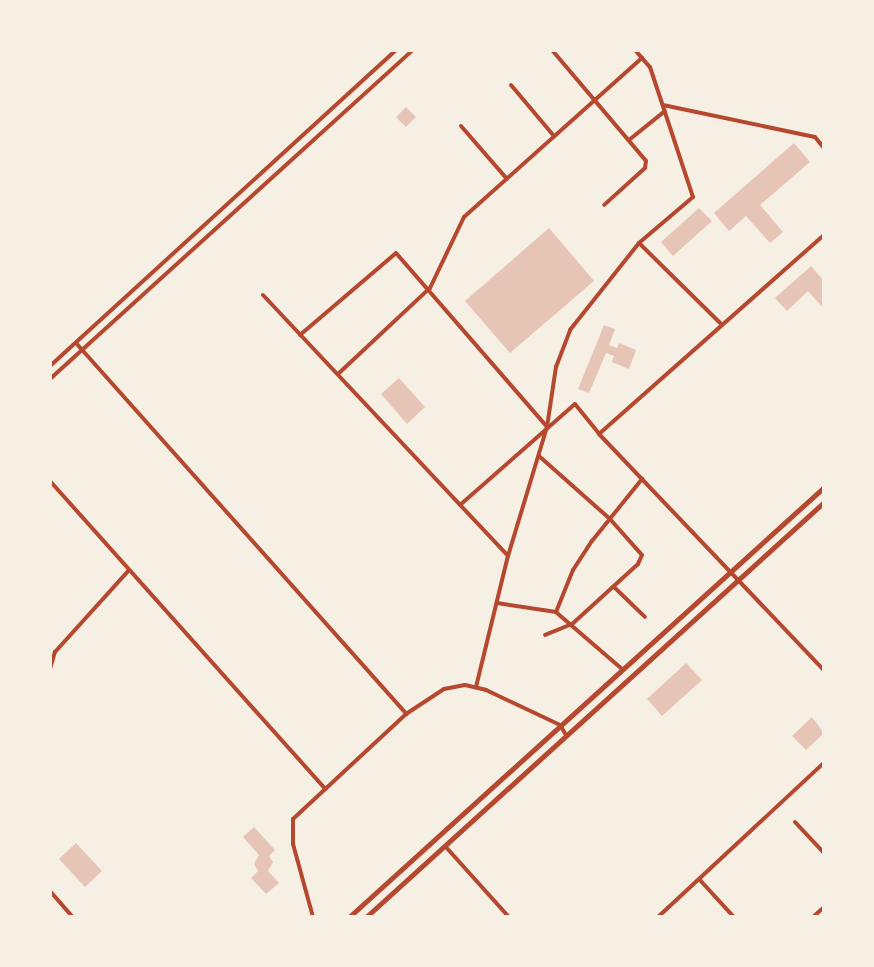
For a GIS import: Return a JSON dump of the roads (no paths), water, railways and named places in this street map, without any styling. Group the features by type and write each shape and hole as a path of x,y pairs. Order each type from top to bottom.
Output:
{"main road":[{"path":"349,917 824,487"},
{"path":"366,917 824,502"}],"street":[{"path":"50,366 396,50"},
{"path":"50,379 413,50"},
{"path":"552,50 646,161 645,168 604,205"},
{"path":"476,687 508,556 547,427 556,367 570,330 639,243 693,197 650,67 635,50"},
{"path":"338,374 430,288 464,217 642,58"},
{"path":"511,85 554,136"},
{"path":"628,140 664,108"},
{"path":"664,108 815,137 824,148"},
{"path":"461,126 507,179"},
{"path":"599,434 720,323 824,235"},
{"path":"639,243 720,323"},
{"path":"300,335 396,253 430,288 547,427"},
{"path":"263,295 508,556"},
{"path":"76,343 406,714"},
{"path":"460,505 575,404 599,434 824,670"},
{"path":"539,456 610,519 642,555 614,587 572,624 545,635"},
{"path":"556,612 573,570 642,479"},
{"path":"50,481 325,789"},
{"path":"50,669 55,652 129,570"},
{"path":"614,587 645,617"},
{"path":"497,603 556,612 622,669"},
{"path":"313,917 292,830 293,819 406,714 444,689 476,687 560,725 566,735"},
{"path":"658,917 824,763"},
{"path":"795,822 824,853"},
{"path":"445,846 509,917"},
{"path":"699,879 734,917"},
{"path":"50,891 73,917"},
{"path":"50,902 55,897"},
{"path":"813,917 824,907"}]}
